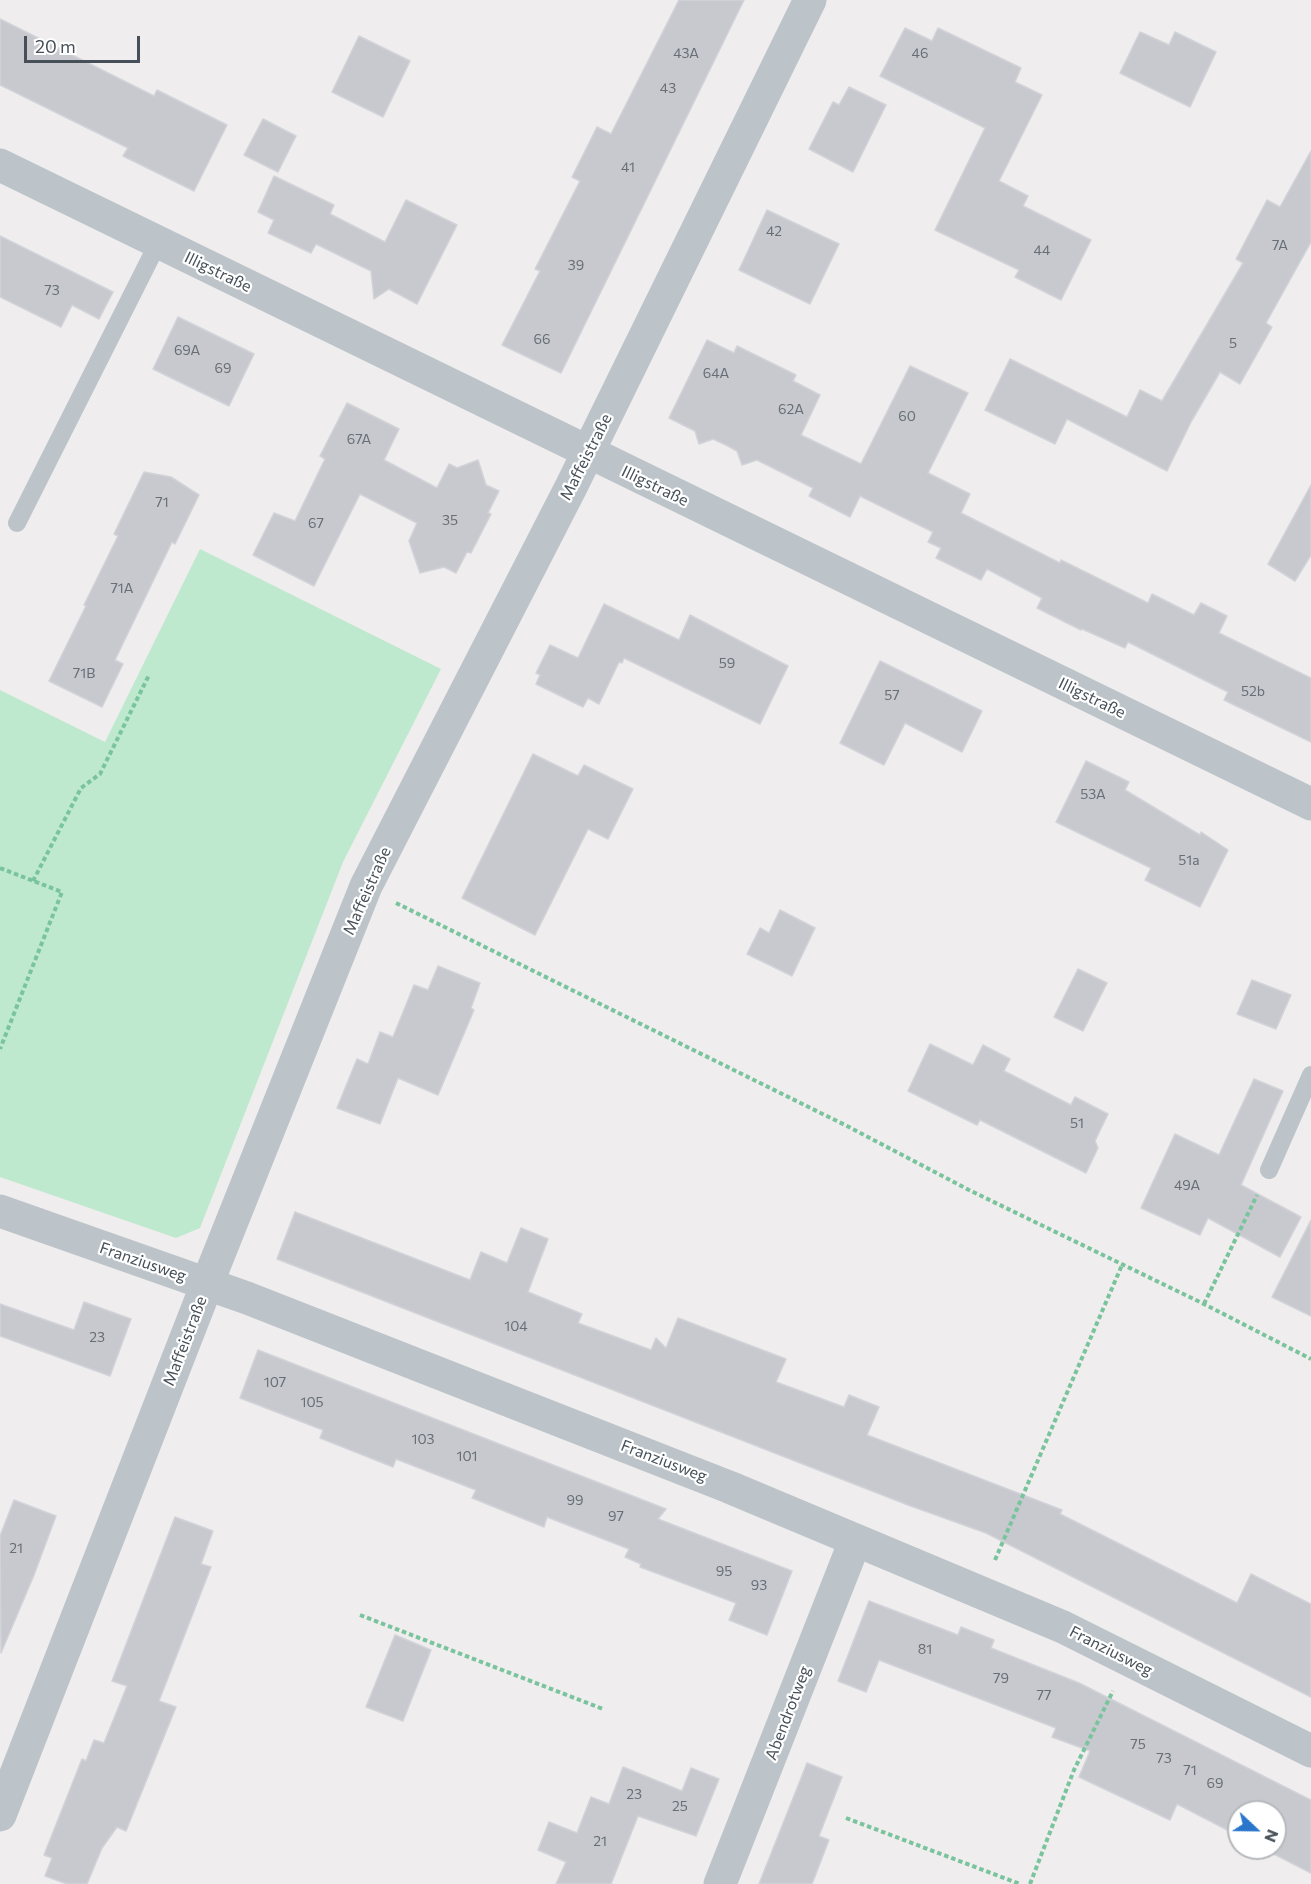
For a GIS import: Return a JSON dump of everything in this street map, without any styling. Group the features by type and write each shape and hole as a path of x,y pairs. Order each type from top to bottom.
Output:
{"street":[{"name":"Maffeistraße","path":"0,1815 207,1284 366,886 588,453 810,0"},
{"name":"Illigstraße","path":"0,165 1311,804"},
{"name":"Franziusweg","path":"0,1211 247,1298 729,1487 1063,1627 1311,1751"},
{"name":"Abendrotweg","path":"720,1884 855,1541"}],"lane":[{"path":"17,523 158,243"},
{"path":"1269,1170 1311,1075"}],"path":[{"path":"33,881 81,788 99,774 149,675"},
{"path":"0,868 62,892 0,1049"},
{"path":"388,898 1311,1359"},
{"path":"1204,1304 1269,1170"},
{"path":"982,1592 1122,1265"},
{"path":"360,1615 603,1709"},
{"path":"1030,1884 1074,1770 1116,1685"},
{"path":"846,1818 1020,1884"}],"green space":[{"path":"200,549 441,669 343,862 200,1228 176,1238 0,1177 0,690 105,742"}],"building":[{"path":"679,0 744,0 561,373 502,345 540,271 535,269 580,181 572,177 597,127 611,134"},
{"path":"0,19 154,96 157,90 227,125 194,191 123,156 128,148 0,85"},
{"path":"905,28 932,41 938,28 1021,68 1015,82 1042,95 999,181 1028,196 1023,206 1091,240 1061,300 1015,277 1019,270 935,230 985,128 880,76"},
{"path":"1140,32 1169,45 1175,32 1216,52 1190,107 1120,73"},
{"path":"359,36 410,61 383,117 332,92"},
{"path":"849,87 886,105 853,172 809,149 833,102 839,105"},
{"path":"263,119 296,136 278,172 244,155"},
{"path":"1311,151 1311,242 1266,323 1272,327 1240,384 1220,372 1191,422 1167,471 1067,419 1055,444 985,410 1010,359 1127,417 1140,390 1162,401 1243,263 1236,259 1267,200 1280,207"},
{"path":"274,176 334,205 330,214 385,242 406,200 457,225 417,304 389,289 374,299 371,271 316,244 311,253 268,233 274,220 258,212"},
{"path":"767,210 839,244 810,304 739,270"},
{"path":"0,236 113,292 99,319 72,305 61,327 0,297"},
{"path":"178,317 254,354 229,406 153,369"},
{"path":"707,340 734,353 737,346 796,375 793,381 820,395 801,435 861,464 910,366 968,393 928,473 970,494 961,513 1060,563 1061,560 1148,603 1152,594 1194,615 1201,603 1227,616 1219,633 1311,678 1311,742 1224,700 1228,692 1128,642 1125,648 1081,630 1037,608 1042,598 987,569 981,580 936,558 941,548 928,542 933,532 860,496 850,517 809,496 813,488 757,460 742,465 737,451 726,445 713,439 699,444 695,431 669,418"},
{"path":"347,403 399,429 384,460 437,488 449,464 457,468 478,460 486,485 499,491 488,513 491,514 471,553 467,552 456,573 444,567 420,573 409,541 417,523 360,494 314,586 253,555 274,513 295,521 325,459 320,456"},
{"path":"144,472 171,477 199,495 175,544 172,542 115,660 123,664 102,707 49,681 118,536 114,534"},
{"path":"1311,485 1311,555 1295,581 1268,564"},
{"path":"604,604 679,640 690,615 788,666 760,724 624,658 622,663 619,662 599,704 588,698 583,707 536,684 540,675 536,673 550,645 578,658"},
{"path":"880,661 982,711 962,752 905,723 884,765 840,743"},
{"path":"533,754 578,776 584,765 633,789 608,839 588,829 535,935 462,898"},
{"path":"1086,761 1129,782 1125,790 1200,835 1201,832 1228,850 1200,907 1145,880 1151,868 1056,822"},
{"path":"780,910 815,928 792,976 747,954 760,928 769,933"},
{"path":"438,966 480,983 471,1008 474,1010 438,1095 398,1078 380,1124 337,1108 357,1059 368,1064 380,1032 393,1037 414,985 428,990"},
{"path":"1078,969 1107,983 1083,1031 1054,1017"},
{"path":"1252,980 1291,995 1276,1029 1237,1014"},
{"path":"930,1044 973,1065 983,1045 1010,1059 1004,1071 1071,1105 1075,1097 1108,1114 1095,1141 1098,1148 1086,1173 980,1120 977,1125 908,1091"},
{"path":"1254,1079 1283,1091 1241,1185 1301,1217 1280,1257 1208,1218 1200,1235 1141,1208 1175,1134 1219,1155"},
{"path":"295,1212 470,1280 481,1252 507,1263 521,1228 548,1239 528,1292 582,1314 578,1323 651,1350 656,1338 666,1348 678,1318 786,1359 776,1382 844,1407 849,1395 879,1407 867,1435 1062,1510 1060,1514 1237,1603 1251,1574 1311,1604 1311,1697 986,1533 908,1505 277,1259"},
{"path":"1311,1220 1311,1316 1272,1297"},
{"path":"84,1302 131,1319 110,1376 0,1336 0,1304 74,1330"},
{"path":"258,1350 666,1509 658,1519 792,1571 767,1635 729,1620 736,1603 640,1567 641,1564 625,1557 629,1549 547,1517 544,1527 472,1498 476,1490 396,1459 393,1467 320,1438 323,1430 240,1398"},
{"path":"14,1500 56,1516 1,1653 0,1536"},
{"path":"175,1517 213,1531 201,1564 211,1567 159,1701 176,1707 126,1831 117,1827 102,1848 87,1884 67,1884 45,1876 52,1858 44,1855 82,1759 86,1761 94,1740 104,1743 127,1686 112,1681"},
{"path":"869,1601 958,1635 961,1627 994,1640 991,1648 1079,1683 1311,1800 1311,1873 1286,1860 1287,1800 1227,1800 1227,1830 1177,1804 1170,1820 1079,1777 1090,1751 1052,1737 1056,1728 879,1660 866,1692 838,1681"},
{"path":"395,1635 431,1650 403,1721 366,1707"},
{"path":"807,1763 842,1777 819,1836 829,1840 812,1884 759,1884"},
{"path":"623,1767 682,1791 691,1768 719,1779 696,1836 638,1816 611,1884 556,1884 566,1862 538,1850 549,1822 577,1833 591,1797 609,1804"}]}
